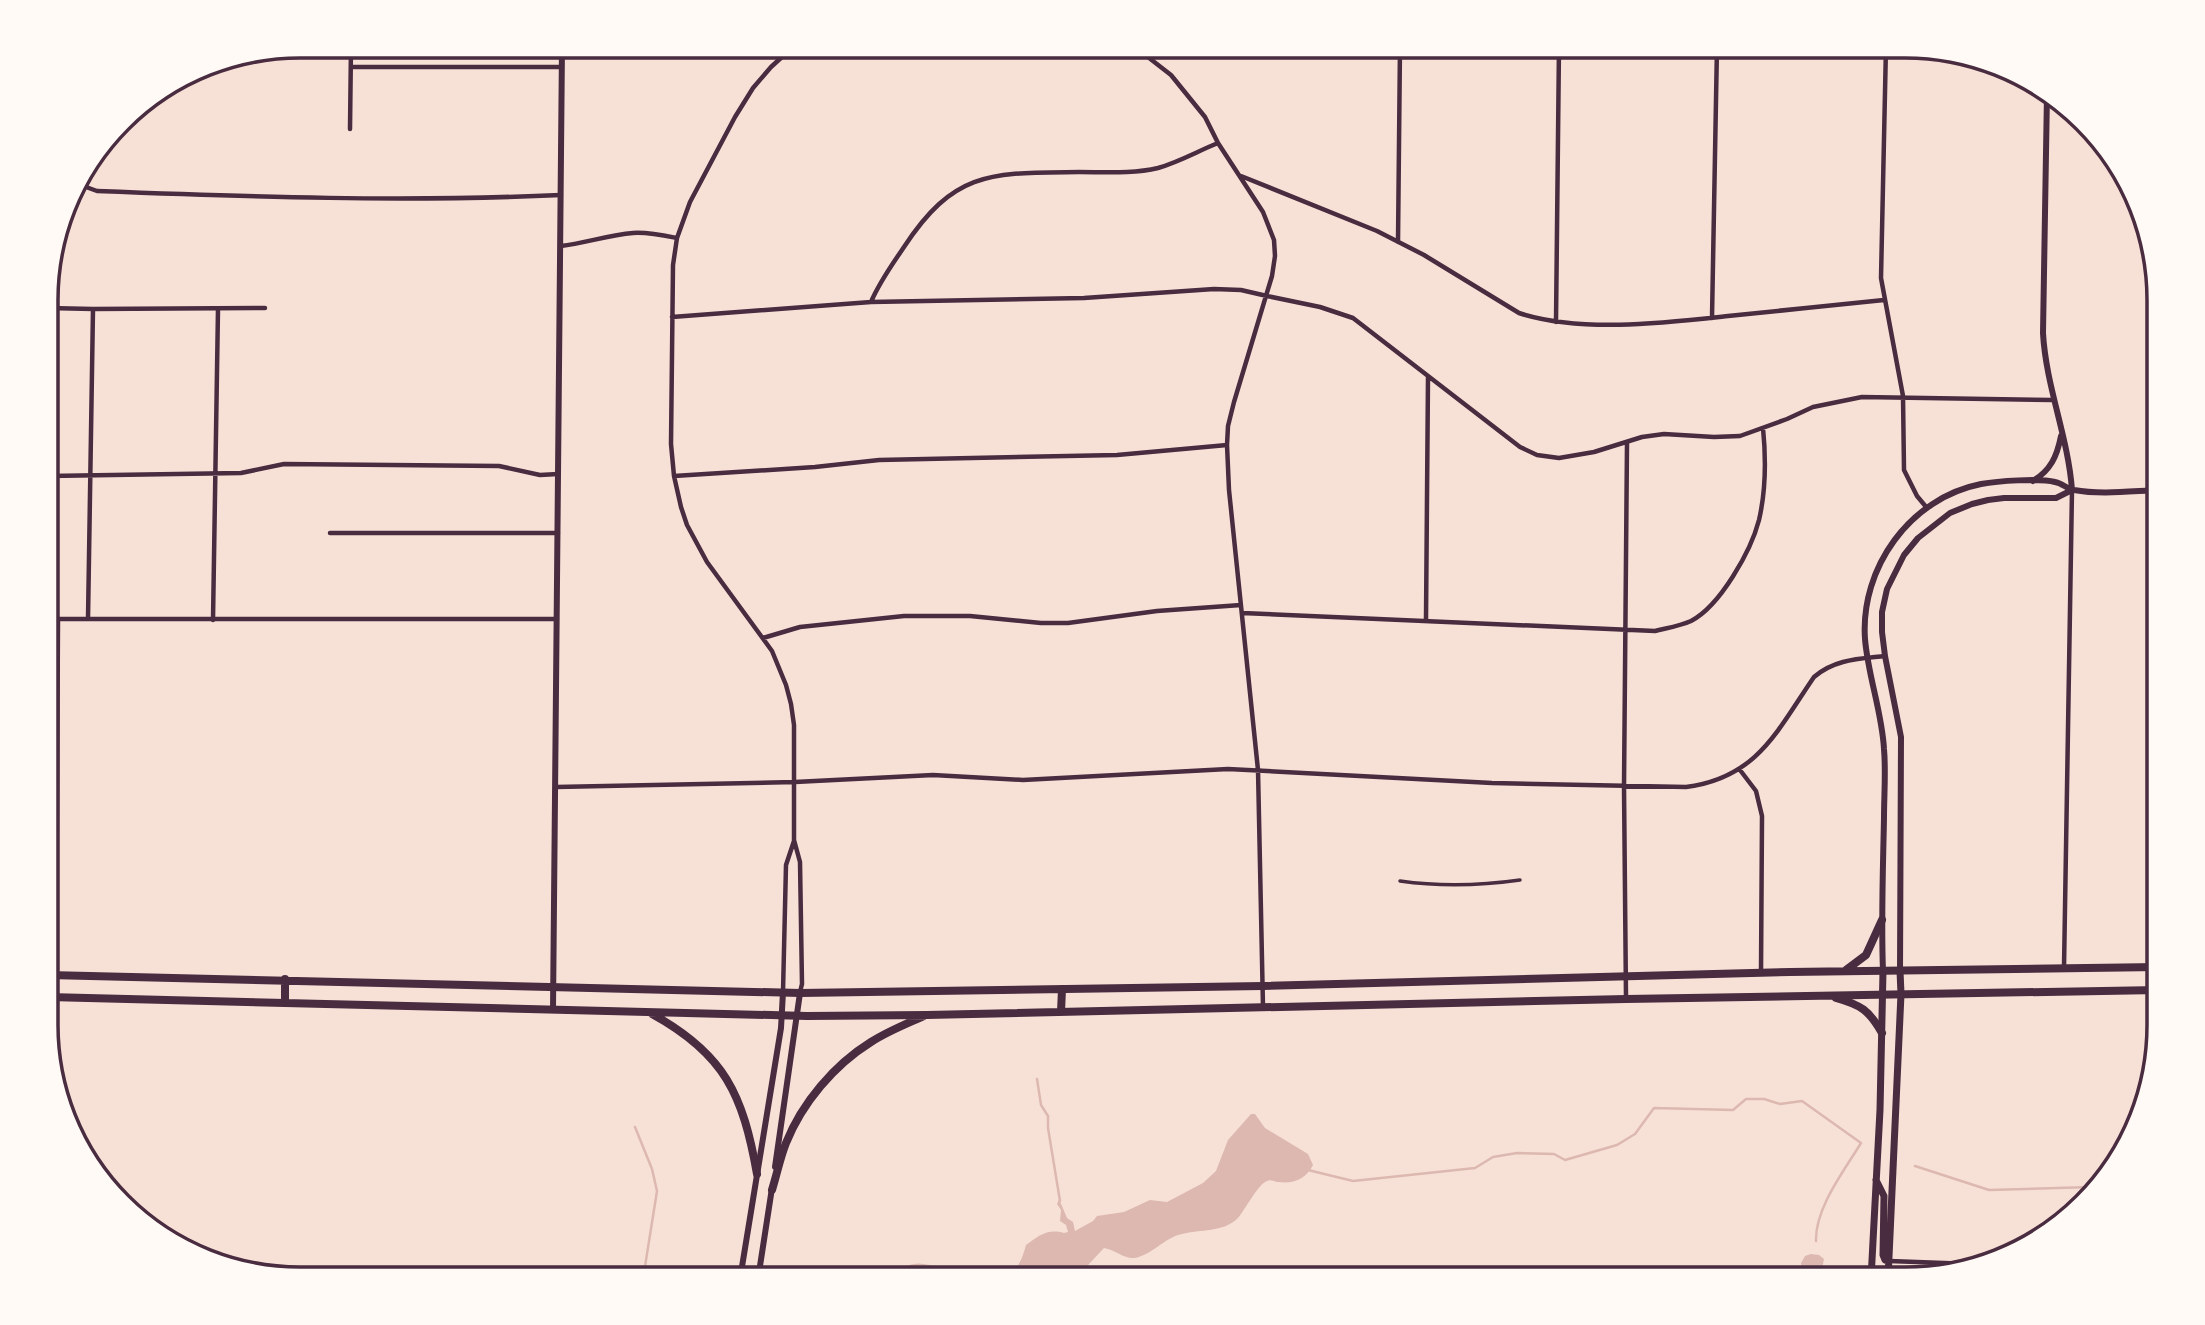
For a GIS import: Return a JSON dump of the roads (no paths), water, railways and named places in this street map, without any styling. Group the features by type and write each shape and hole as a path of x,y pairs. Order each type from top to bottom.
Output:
{"main road":[{"path":"1844,971 1866,955 1882,920"},
{"path":"58,975 800,993 2147,967"},
{"path":"1872,1267 1883,971"},
{"path":"1889,1267 1900,971"},
{"path":"285,979 285,1003"},
{"path":"1062,989 1062,1012"},
{"path":"58,997 797,1016 2147,990"},
{"path":"1830,996 1851,1002 1868,1012 1882,1033"},
{"path":"649,1012 686,1034 711,1057 724,1075 734,1090 746,1120 757,1174"},
{"path":"772,1190 792,1130 805,1107 824,1083 849,1058 871,1042 927,1015"},
{"path":"1876,1179 1884,1196 1883,1255 1885,1261 1889,1261"}],"street":[{"path":"350,129 351,58"},
{"path":"553,1010 561,58"},
{"path":"760,1267 802,984 800,862 794,840 794,725 791,704 779,666 763,638 707,562 687,525 674,476 671,444 672,317 673,265 677,238 690,202 753,88 781,58"},
{"path":"1150,58 1171,75 1199,109 1263,212 1274,240 1274,266 1234,402 1227,446 1258,770 1263,1008"},
{"path":"1398,243 1399,58"},
{"path":"1556,322 1559,58"},
{"path":"1712,318 1717,58"},
{"path":"1886,58 1881,278 1903,396 1904,470 1917,496 1927,508"},
{"path":"351,66 561,67"},
{"path":"2047,104 2043,333 2053,400 2070,462 2072,490 2064,969"},
{"path":"871,302 879,283 918,224 935,205 971,183 1015,173 1128,172 1157,168 1218,143"},
{"path":"1241,176 1377,231 1424,255 1520,313 1556,322 1625,324 1884,300"},
{"path":"86,187 97,191 468,199 561,195"},
{"path":"561,246 631,233 677,238"},
{"path":"672,317 871,302 1084,299 1214,289 1241,290 1320,307 1353,318 1520,447 1537,455 1559,458 1664,434 1740,436 1813,407 1862,397 2053,400"},
{"path":"58,307 265,308"},
{"path":"88,619 93,309"},
{"path":"213,620 218,309"},
{"path":"1426,620 1429,377"},
{"path":"1241,613 1655,631 1676,626 1709,609 1745,553 1759,521 1765,473 1763,428"},
{"path":"2032,481 2050,468 2062,434"},
{"path":"1626,999 1624,787 1627,443"},
{"path":"674,476 879,460 1117,456 1227,446"},
{"path":"58,476 241,473 284,464 499,466 540,475 558,474"},
{"path":"1883,971 1884,749 1868,658 1865,620 1874,576 1885,554 1900,532 1927,508 1962,489 1983,483 2056,482 2072,490 2147,490"},
{"path":"1900,971 1901,737 1885,656 1882,612 1887,589 1905,555 1918,538 1950,513 1972,504 2004,498 2056,498 2072,490"},
{"path":"330,533 558,533"},
{"path":"763,638 800,627 904,616 970,616 1068,623 1157,611 1241,605"},
{"path":"58,620 557,619"},
{"path":"556,787 795,782 933,775 1023,780 1193,770 1258,770 1492,783 1686,787 1706,785 1740,769 1757,757 1814,677 1835,663 1885,656"},
{"path":"1740,769 1756,791 1762,816 1761,973"},
{"path":"742,1267 782,1015 786,865 794,840"},
{"path":"1400,881 1433,886 1520,880"},
{"path":"1889,1261 1951,1263"}],"waterway":[{"path":"1037,1079 1041,1105 1048,1116 1060,1201"},
{"path":"1308,1170 1353,1181 1475,1168 1493,1157 1517,1153 1554,1154 1565,1160 1617,1145 1635,1134 1654,1108 1733,1110 1746,1099 1764,1099 1780,1104 1802,1101 1861,1143 1825,1203 1816,1241"},
{"path":"635,1127 652,1169 657,1191 645,1267"},
{"path":"1915,1166 1989,1190 2084,1187"},
{"path":"908,1267 933,1267"}]}
